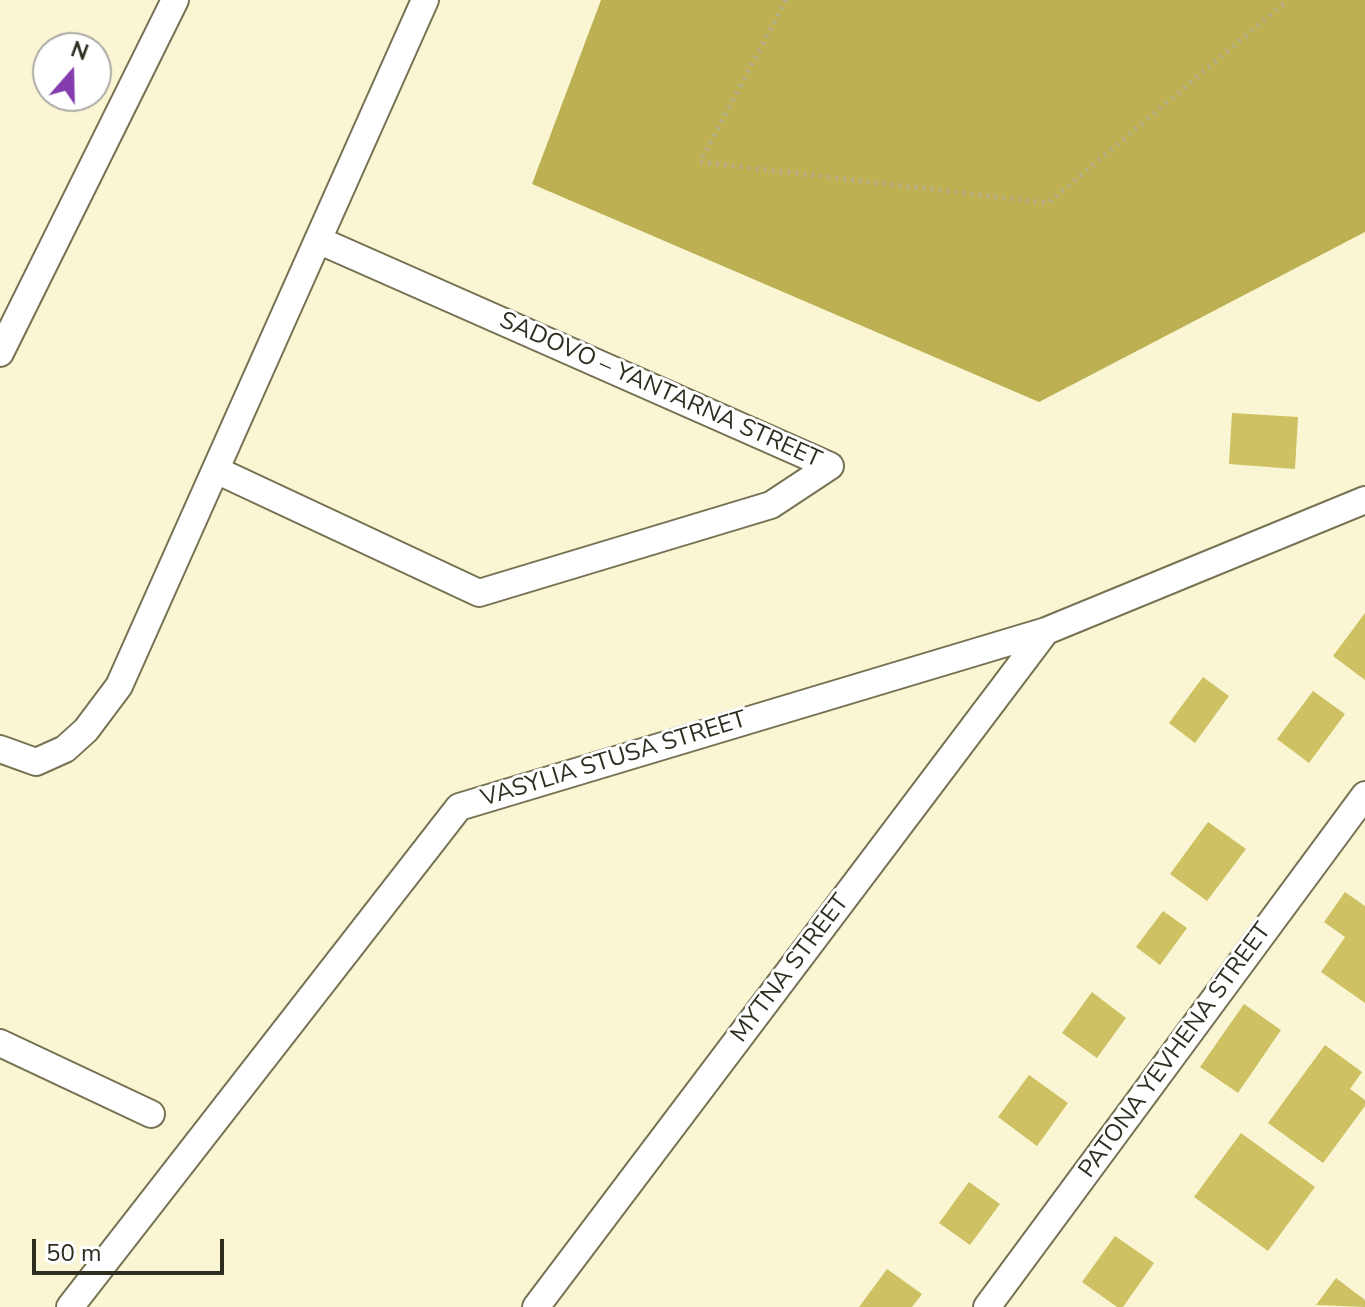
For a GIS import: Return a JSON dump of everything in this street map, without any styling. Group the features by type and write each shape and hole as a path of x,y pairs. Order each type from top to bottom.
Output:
{"street":[{"path":"0,353 175,0"},
{"path":"0,749 36,762 65,749 86,730 119,686 425,0"},
{"name":"SADOVO – YANTARNA STREET","path":"216,470 479,593 771,505 830,466 318,240"},
{"name":"VASYLIA STUSA STREET","path":"70,1307 459,807 1046,631 1365,500"},
{"name":"MYTNA STREET","path":"536,1307 1046,631"},
{"name":"PATONA YEVHENA STREET","path":"987,1307 1365,795"},
{"path":"0,1043 151,1114"}],"path":[{"path":"786,0 700,162 1048,203 1288,0"}],"shaded area":[{"path":"601,0 1365,0 1365,232 1039,402 532,184"}],"building":[{"path":"1232,413 1298,417 1295,469 1229,464"},
{"path":"1365,613 1365,680 1333,656"},
{"path":"1203,677 1229,696 1195,743 1169,723"},
{"path":"1313,691 1345,714 1309,763 1277,739"},
{"path":"1208,822 1246,849 1207,901 1170,874"},
{"path":"1345,892 1365,906 1365,1003 1321,972 1345,937 1324,922"},
{"path":"1163,911 1187,928 1160,965 1136,947"},
{"path":"1092,992 1126,1018 1097,1058 1062,1033"},
{"path":"1244,1004 1281,1030 1238,1093 1200,1067"},
{"path":"1325,1045 1362,1072 1350,1089 1365,1100 1365,1106 1323,1163 1268,1123"},
{"path":"1029,1075 1068,1103 1037,1146 998,1117"},
{"path":"1241,1133 1315,1187 1268,1251 1194,1197"},
{"path":"969,1182 1000,1204 970,1245 939,1223"},
{"path":"1115,1236 1154,1263 1123,1307 1117,1307 1082,1282"},
{"path":"887,1269 922,1294 912,1307 859,1307"},
{"path":"1336,1278 1365,1300 1365,1307 1316,1305"}]}
